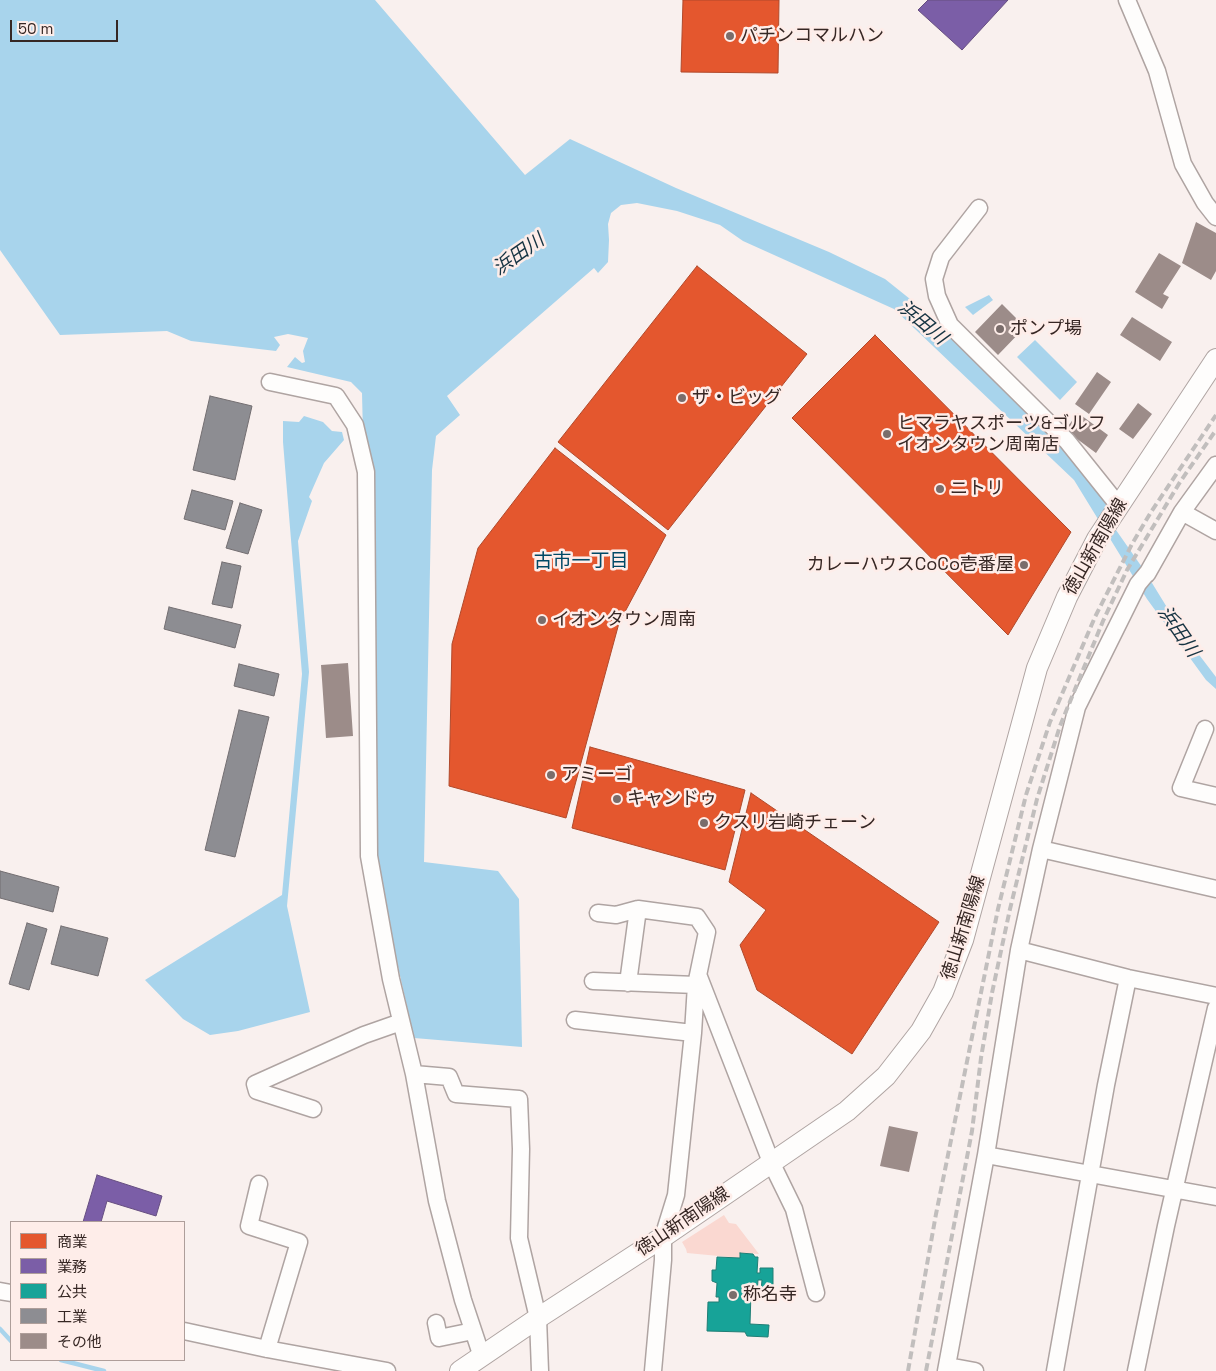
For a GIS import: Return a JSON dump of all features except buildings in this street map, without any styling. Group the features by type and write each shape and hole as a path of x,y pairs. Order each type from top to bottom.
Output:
{"main road":[{"name":"徳山新南陽線","path":"460,1371 664,1237 847,1111 886,1076 921,1031 943,992 963,940 1037,668 1067,597 1103,530 1216,359"}],"street":[{"path":"1127,0 1157,70 1183,164 1204,203 1216,218"},
{"path":"979,208 941,257 934,279 937,296 950,325 1067,441 1117,509"},
{"path":"270,382 336,396 355,425 366,472 368,856 391,979 414,1074 437,1201 463,1300 482,1357"},
{"path":"975,1371 947,1369 986,1155 1019,950 1041,849 1077,707 1144,577 1182,512 1216,465"},
{"path":"1182,512 1216,531"},
{"path":"1205,729 1181,788 1216,796"},
{"path":"1041,849 1216,889"},
{"path":"598,913 616,915 638,909 697,917 707,932 697,980 676,1195 664,1237 653,1371"},
{"path":"628,982 638,909"},
{"path":"1019,950 1128,978 1216,996"},
{"path":"1055,1371 1106,1084 1128,978"},
{"path":"697,980 771,1162 794,1209 816,1293"},
{"path":"594,981 697,980"},
{"path":"1136,1371 1166,1226 1216,1008"},
{"path":"575,1020 693,1033"},
{"path":"313,1109 257,1091 255,1084 364,1035 401,1022"},
{"path":"414,1074 449,1077 456,1094 519,1100 521,1149 519,1238 538,1318 540,1371"},
{"path":"986,1155 1216,1197"},
{"path":"259,1184 249,1226 299,1242 267,1350"},
{"path":"436,1323 439,1338 473,1331"},
{"path":"185,1331 267,1350 388,1371"}],"shaded area":[{"path":"724,1215 729,1223 736,1224 759,1254 740,1253 740,1258 687,1253 682,1242"}],"water":[{"name":"浜田川","path":"0,0 375,0 525,175 570,139 676,188 829,252 885,279 915,303 1063,445 1105,499 1116,530 1144,570 1184,635 1216,677 1216,689 1206,680 1147,599 1074,480 894,309 743,241 720,225 677,211 637,203 621,205 611,213 608,224 608,262 598,273 594,268 447,396 460,415 436,436 432,470 424,862 498,871 519,899 522,1047 414,1038 373,855 362,393 351,382 287,367 295,357 302,363 305,362 303,351 308,338 288,334 274,337 280,345 276,351 191,341 167,331 60,335 0,250"},
{"path":"989,295 993,300 973,315 965,307"},
{"path":"1035,340 1077,382 1060,400 1017,357"},
{"path":"304,416 323,422 332,431 342,432 344,440 324,463 309,497 312,501 298,541 309,672 287,906 310,1012 238,1031 210,1035 183,1019 145,980 282,895 302,674 283,442 283,421 299,422"}],"waterway":[{"path":"0,1329 10,1340"},
{"path":"65,1361 104,1371"}],"railway":[{"path":"908,1371 936,1214 998,909 1026,795 1050,722 1095,617 1132,544 1151,512 1216,415"},
{"path":"926,1371 972,1131 981,1058 992,993 1037,799 1060,726 1103,621 1127,570 1180,482 1216,430"}],"place":[{"name":"パチンコマルハン","path":"730,36"},
{"name":"ポンプ場","path":"1000,329"},
{"name":"ザ・ビッグ","path":"682,398"},
{"name":"ヒマラヤスポーツ&ゴルフ イオンタウン周南店","path":"887,434"},
{"name":"ニトリ","path":"940,489"},
{"name":"カレーハウスCoCo壱番屋","path":"1024,565"},
{"name":"イオンタウン周南","path":"542,620"},
{"name":"アミーゴ","path":"551,775"},
{"name":"キャンドゥ","path":"617,799"},
{"name":"クスリ岩崎チェーン","path":"704,823"},
{"name":"称名寺","path":"733,1295"}],"district":[{"name":"古市一丁目","path":"581,562"}]}
